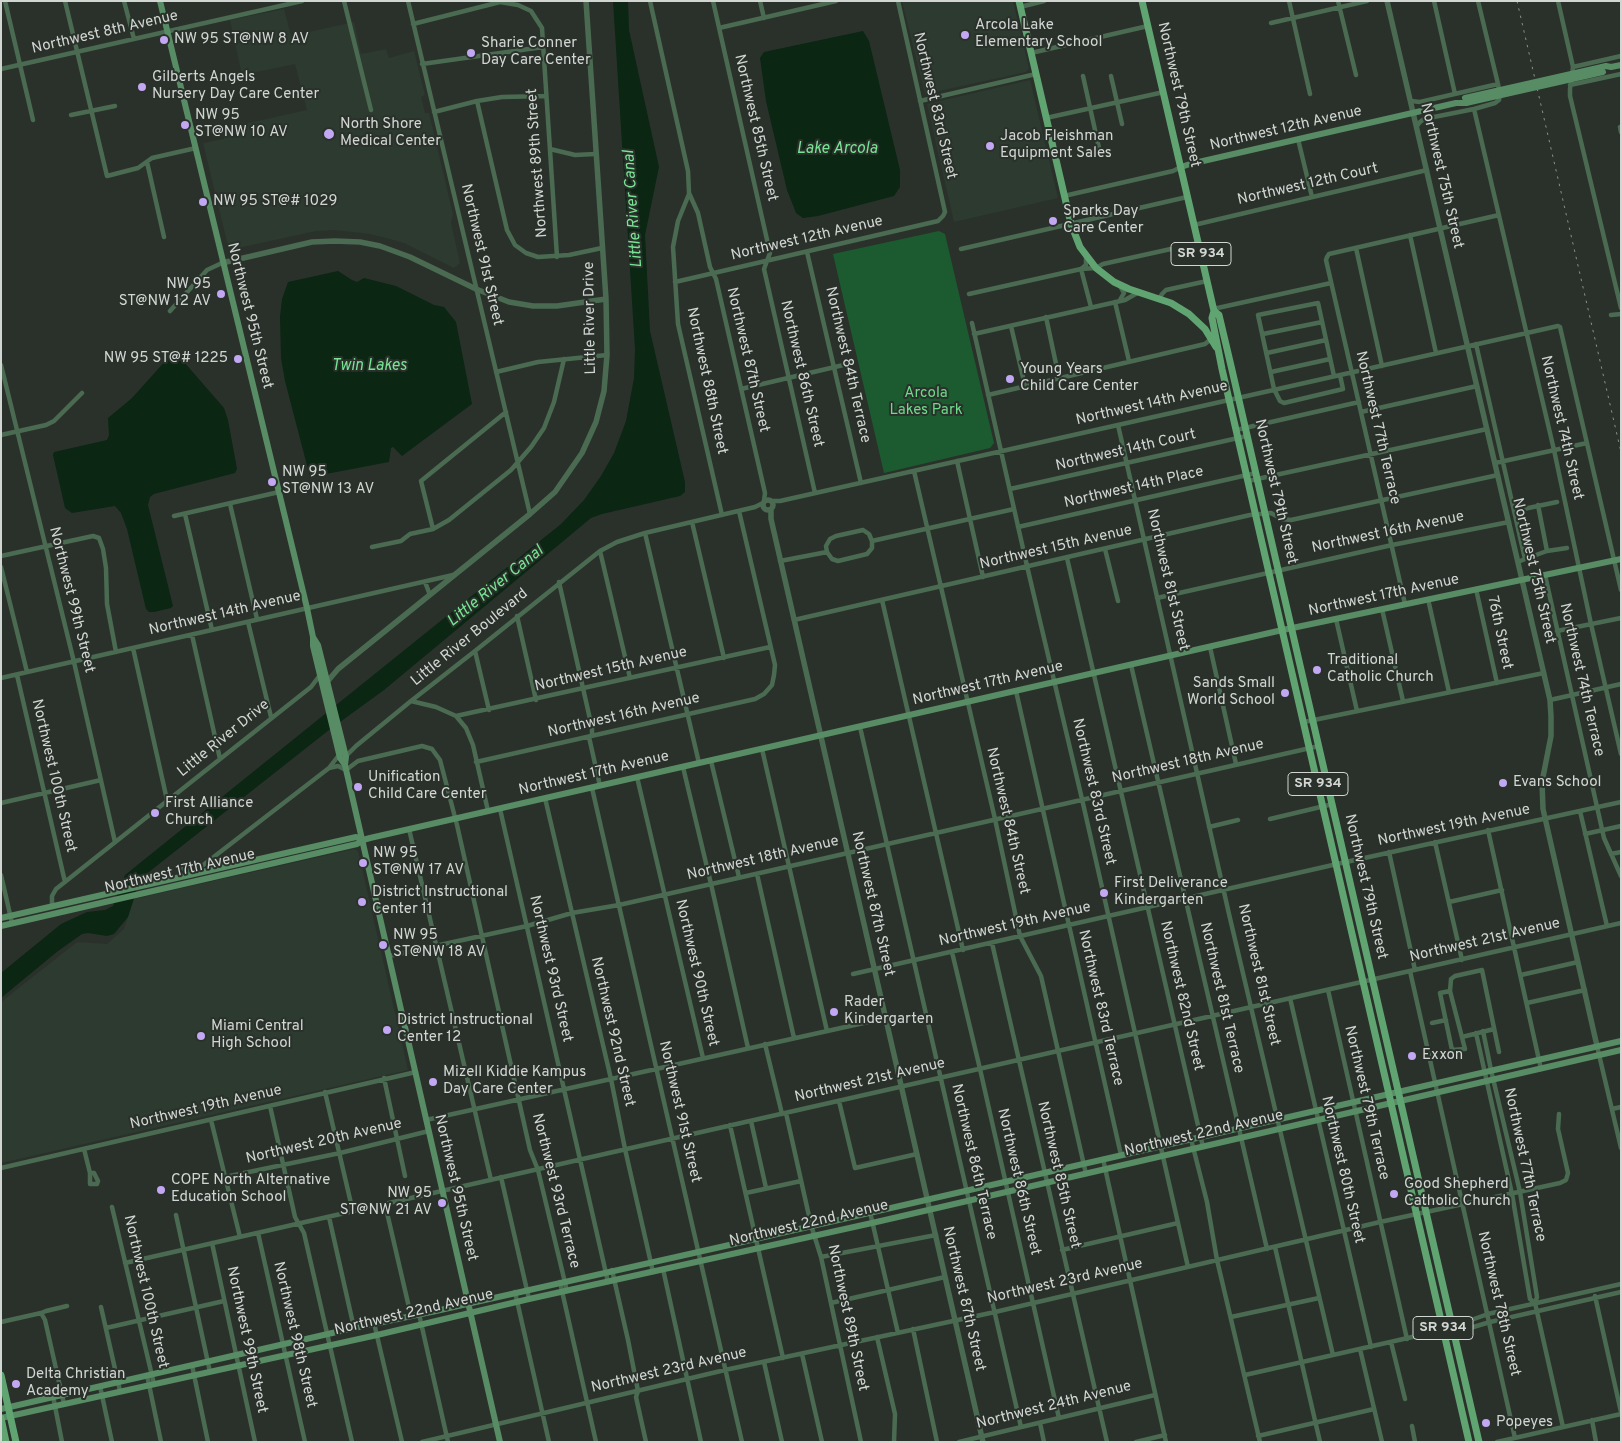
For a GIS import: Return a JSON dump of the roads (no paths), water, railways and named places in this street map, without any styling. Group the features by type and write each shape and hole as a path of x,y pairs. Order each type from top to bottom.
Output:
{"main road":[{"name":"Northwest 95th Street","path":"160,1 307,608 320,676 331,707"},
{"name":"Northwest 79th Street","path":"1142,1 1214,310 1212,318 1236,430 1469,1442"},
{"name":"SR 934","path":"1020,4 1070,224 1078,243 1086,256 1102,274 1119,284 1176,306 1189,314 1203,327 1219,354"},
{"name":"Northwest 12th Avenue","path":"1181,167 1602,69 1606,66 1621,65"},
{"name":"Northwest 79th Street","path":"1214,310 1219,315 1239,398 1479,1442"},
{"name":"Northwest 17th Avenue","path":"1,926 11,920 142,886 227,870 257,867 357,844 363,840 409,829 1131,664 1292,628 1617,560"},
{"name":"Northwest 95th Street","path":"313,637 318,645 335,727 344,756"},
{"name":"Northwest 95th Street","path":"335,727 342,743 346,768 500,1442"},
{"name":"Northwest 17th Avenue","path":"53,910 140,894 272,857 356,837 363,840"},
{"path":"282,855 287,860"},
{"path":"257,867 258,863 272,857"},
{"path":"1348,917 1358,915"},
{"name":"Northwest 17th Avenue","path":"1,918 11,920"},
{"path":"1378,1044 1386,1041"},
{"name":"Northwest 22nd Avenue","path":"5,1408 1621,1041"},
{"name":"Northwest 22nd Avenue","path":"1,1418 816,1236 1621,1050"},
{"path":"1403,1154 1411,1160 1418,1178"},
{"path":"1430,1272 1440,1270"},
{"path":"1,1375 5,1408 11,1416 16,1442"},
{"path":"1456,1389 1466,1386"},
{"path":"1,1418 6,1442"}],"street":[{"path":"5,1 33,120"},
{"path":"65,1 107,176 138,168 154,158 196,148"},
{"path":"124,1 134,39"},
{"name":"Northwest 8th Avenue","path":"1,69 302,1"},
{"path":"344,1 371,110"},
{"name":"Northwest 91st Street","path":"408,1 530,514"},
{"name":"Little River Drive","path":"327,682 338,669 555,492 582,453 596,422 604,390 607,355 606,299 586,1"},
{"name":"Northwest 87th Street","path":"650,1 688,171 689,193 698,213 710,268 714,273 982,1439"},
{"name":"Northwest 85th Street","path":"713,1 770,253 767,261"},
{"path":"760,1 764,18"},
{"path":"806,1 808,8"},
{"path":"720,28 836,1"},
{"name":"Northwest 83rd Street","path":"898,1 945,212 943,216"},
{"path":"1020,4 1044,1"},
{"path":"1289,1 1310,94"},
{"path":"1338,1 1356,75"},
{"path":"1271,23 1367,1"},
{"name":"Northwest 75th Street","path":"1387,1 1550,700 1552,716 1551,736 1542,782 1544,819 1621,1148"},
{"path":"1434,1 1455,94"},
{"path":"1416,126 1424,119 1474,109 1499,100 1498,84 1478,1"},
{"path":"1558,1 1573,67 1570,96 1621,308"},
{"name":"Northwest 89th Street","path":"413,24 500,2 518,5 531,11 542,28 557,257"},
{"path":"1031,53 1148,26"},
{"path":"422,64 544,47"},
{"path":"1573,67 1621,56"},
{"path":"920,101 1036,74"},
{"path":"1570,85 1621,74"},
{"path":"1083,76 1099,148"},
{"path":"1111,76 1122,124"},
{"path":"1411,101 1420,102 1498,84"},
{"path":"1046,118 1164,92"},
{"path":"434,112 477,101 546,96"},
{"path":"477,101 507,230 515,245 526,253 538,257 557,257 602,248"},
{"path":"71,115 115,106"},
{"name":"Northwest 74th Street","path":"1474,109 1554,450 1590,624 1621,754"},
{"path":"1298,139 1312,197"},
{"path":"550,149 575,155 595,154"},
{"path":"147,162 164,237"},
{"name":"Northwest 12th Avenue","path":"1064,196 1173,171 1181,167"},
{"name":"Northwest 12th Court","path":"1194,225 1427,170"},
{"name":"Northwest 88th Street","path":"689,193 678,221 673,247 678,324 722,515"},
{"path":"961,248 1188,197"},
{"path":"1382,366 1356,248 1499,215"},
{"name":"Northwest 12th Avenue","path":"675,282 938,221 943,216"},
{"path":"1410,236 1436,353"},
{"path":"170,311 207,270 222,263 312,242 335,241 360,242 380,246 410,257 476,289 509,302 533,306 557,306 606,299"},
{"path":"970,294 1081,269 1096,268 1103,264 1198,243"},
{"name":"Northwest 77th Terrace","path":"1356,248 1330,254 1326,260 1405,604"},
{"name":"Northwest 84th Terrace","path":"807,252 862,483"},
{"path":"1081,269 1086,265 1086,256"},
{"name":"Northwest 86th Street","path":"767,261 764,269 815,493"},
{"path":"1081,269 1091,307"},
{"path":"1159,299 1166,290 1207,281"},
{"path":"1214,310 1331,283"},
{"path":"1117,302 1123,298 1124,293 1119,284"},
{"path":"974,334 1125,300 1139,292"},
{"path":"1117,302 1129,361"},
{"path":"1334,376 1318,303 1258,316 1274,389 1280,401 1284,403 1343,389 1340,375"},
{"path":"1611,315 1621,314"},
{"path":"1046,318 1060,378"},
{"path":"1262,334 1322,322"},
{"name":"Northwest 83rd Street","path":"972,323 1188,1267"},
{"path":"1011,326 1025,386"},
{"name":"Northwest 14th Avenue","path":"600,550 645,533 780,501 1557,326 1560,327 1587,443"},
{"path":"988,395 1205,344 1211,339"},
{"path":"1266,353 1326,340"},
{"path":"1476,344 1525,558"},
{"path":"496,372 538,362 607,355"},
{"path":"372,547 401,541 410,534 433,529 449,520 511,470 531,447 544,428 554,402 564,359"},
{"path":"1270,372 1330,359"},
{"path":"741,389 852,363"},
{"name":"Northwest 99th Street","path":"1,365 74,662 115,842"},
{"path":"1361,412 1477,386"},
{"path":"1,435 46,425 54,421 82,393"},
{"path":"1236,430 1359,402"},
{"path":"433,529 421,481 506,412"},
{"name":"Northwest 81st Street","path":"1118,424 1251,1008 1333,1355"},
{"name":"Northwest 14th Place","path":"1018,527 1257,476 1370,455 1487,429"},
{"name":"Northwest 14th Court","path":"1010,490 1247,436"},
{"path":"1495,463 1587,443 1617,560 1621,590"},
{"path":"957,461 983,577"},
{"name":"Northwest 84th Street","path":"914,471 995,819 1020,936 1041,976 1086,1174"},
{"name":"Northwest 15th Avenue","path":"794,620 1256,514 1271,512 1282,519 1291,520 1381,502 1498,475"},
{"path":"174,516 279,492"},
{"path":"1514,511 1557,502"},
{"path":"230,504 257,620"},
{"path":"1538,506 1547,551"},
{"path":"872,541 1014,509"},
{"path":"739,511 770,647"},
{"path":"185,514 212,630"},
{"path":"692,522 724,658"},
{"name":"Northwest 16th Avenue","path":"1157,598 1392,545 1508,522"},
{"path":"862,530 870,534 872,541 872,548 867,554 838,561 832,559 827,552 826,546 830,539 836,536 862,530"},
{"path":"645,533 699,763"},
{"path":"1,556 93,536 99,538 106,568 107,604 116,652"},
{"path":"1518,562 1547,551 1567,548"},
{"path":"1105,549 1118,601"},
{"path":"600,550 630,678"},
{"name":"Little River Boulevard","path":"178,868 190,870 202,866 329,768 600,550"},
{"path":"780,561 827,552"},
{"name":"Northwest 82nd Street","path":"1067,558 1203,1147"},
{"path":"1,567 27,672"},
{"name":"Northwest 14th Avenue","path":"1,678 455,575"},
{"name":"Northwest 74th Terrace","path":"1545,575 1602,830 1621,876"},
{"path":"425,582 430,595"},
{"name":"Northwest 91st Street","path":"559,582 592,728 592,734 589,737 596,787 619,905 742,1442"},
{"name":"76th Street","path":"1476,590 1497,683"},
{"path":"1428,599 1449,692"},
{"path":"882,600 934,833 963,950"},
{"path":"1382,609 1403,701"},
{"path":"518,616 536,700"},
{"path":"1557,631 1621,618"},
{"path":"1336,619 1357,711"},
{"path":"248,622 271,717"},
{"path":"192,635 220,759"},
{"name":"Northwest 15th Avenue","path":"456,716 536,700 770,647"},
{"name":"Northwest 16th Avenue","path":"476,762 755,699 764,694 772,685 775,665 770,647"},
{"path":"1210,647 1236,764"},
{"path":"132,648 168,800"},
{"path":"475,651 489,710"},
{"name":"Northwest 81st Terrace","path":"1131,664 1267,1249"},
{"path":"324,669 330,671 338,669"},
{"path":"1304,722 1544,673"},
{"name":"Northwest 100th Street","path":"17,675 65,882"},
{"name":"Little River Drive","path":"53,910 52,893 310,687 320,676"},
{"path":"1550,700 1621,684"},
{"path":"310,687 323,688"},
{"name":"Northwest 83rd Terrace","path":"1016,691 1121,1155"},
{"path":"411,701 436,707 456,716 466,728 473,745 488,811"},
{"name":"Northwest 86th Terrace","path":"860,727 1021,1427"},
{"path":"342,743 350,747 356,746"},
{"name":"Northwest 18th Avenue","path":"389,956 527,926 572,913 619,905 1319,746"},
{"name":"Northwest 93rd Terrace","path":"358,761 416,747 427,747 436,754 442,766 530,1150 538,1170 596,1442"},
{"path":"762,749 827,1031"},
{"path":"344,756 358,761"},
{"path":"329,768 338,766 346,768 358,761"},
{"path":"711,761 739,877"},
{"path":"683,767 748,1048"},
{"name":"Northwest 90th Street","path":"637,777 702,1058"},
{"path":"1,803 102,780"},
{"name":"Northwest 92nd Street","path":"545,798 611,1079 653,1272"},
{"name":"Northwest 19th Avenue","path":"853,974 1389,852 1621,802"},
{"path":"1270,819 1332,804"},
{"name":"Northwest 93rd Street","path":"500,809 580,1160 638,1391 636,1397 646,1442"},
{"path":"1580,811 1607,926"},
{"path":"1210,826 1238,820"},
{"path":"1585,834 1621,826"},
{"path":"409,829 491,1180"},
{"path":"1488,830 1541,1069"},
{"path":"1435,842 1462,960"},
{"name":"Northwest 78th Street","path":"1389,852 1423,1032 1515,1438"},
{"path":"1611,854 1621,852"},
{"path":"756,874 794,1038"},
{"path":"1,875 11,920"},
{"path":"1449,902 1502,890"},
{"name":"Northwest 21st Avenue","path":"125,1263 1621,923"},
{"name":"Northwest 85th Street","path":"992,943 1107,1442"},
{"name":"Northwest 86th Street","path":"952,952 1059,1418"},
{"path":"1521,975 1578,962"},
{"path":"1450,991 1440,993 1452,1050 1465,1048 1450,991 1451,980 1455,976 1482,970 1498,1052"},
{"name":"Northwest 79th Terrace","path":"1328,990 1407,1339"},
{"path":"1527,1003 1585,990"},
{"name":"Northwest 80th Street","path":"1290,998 1371,1347"},
{"path":"426,1120 886,1018"},
{"path":"1432,1022 1446,1020"},
{"path":"1462,1037 1494,1029"},
{"name":"Northwest 77th Terrace","path":"1483,1031 1488,1071"},
{"name":"Northwest 77th Terrace","path":"1476,1033 1490,1080 1516,1214 1530,1299 1535,1303"},
{"name":"Northwest 89th Street","path":"766,1044 816,1236 861,1442"},
{"name":"Northwest 19th Avenue","path":"1,1168 416,1072"},
{"path":"384,1078 405,1176"},
{"name":"Northwest 77th Terrace","path":"1490,1080 1520,1192 1537,1297 1535,1303 1536,1311 1563,1427"},
{"path":"325,1092 353,1212"},
{"path":"839,1101 855,1168 917,1154"},
{"path":"270,1106 295,1216 304,1233 352,1442"},
{"path":"1612,1109 1621,1107"},
{"name":"Northwest 23rd Avenue","path":"422,1442 726,1370 994,1312 1380,1222 1560,1183 1566,1180 1568,1172 1557,1123 1559,1114"},
{"path":"211,1120 240,1237"},
{"path":"751,1121 766,1188"},
{"path":"730,1125 783,1358"},
{"name":"Northwest 20th Avenue","path":"225,1177 340,1154 429,1131"},
{"path":"1191,1139 1217,1260 1260,1442"},
{"path":"84,1149 90,1173"},
{"path":"1103,1159 1166,1442"},
{"path":"501,1177 529,1299"},
{"path":"746,1193 801,1181"},
{"path":"385,1204 411,1316"},
{"name":"Northwest 100th Street","path":"112,1206 139,1321 161,1442"},
{"path":"870,1212 898,1332"},
{"path":"1516,1214 1524,1213"},
{"path":"176,1215 210,1372"},
{"path":"328,1218 354,1328"},
{"path":"1062,1250 1178,1223"},
{"name":"Northwest 98th Street","path":"258,1233 305,1442"},
{"path":"821,1258 936,1235"},
{"name":"Northwest 99th Street","path":"212,1244 256,1442"},
{"path":"1275,1247 1320,1442"},
{"path":"1522,1250 1530,1249"},
{"path":"663,1270 701,1442"},
{"path":"831,1303 945,1277"},
{"path":"1454,1328 1469,1320 1488,1314 1621,1284"},
{"path":"1497,1442 1621,1413 1594,1290"},
{"path":"515,1292 548,1442"},
{"path":"1245,1375 1443,1330 1470,1328 1621,1292"},
{"path":"1231,1317 1319,1298"},
{"path":"106,1328 224,1301"},
{"path":"1,1322 41,1314 67,1306"},
{"path":"101,1307 120,1391"},
{"path":"41,1314 45,1320 64,1404"},
{"path":"419,1314 448,1442"},
{"path":"374,1324 402,1442"},
{"path":"914,1329 937,1442"},
{"path":"877,1337 895,1414 894,1442"},
{"path":"1391,1342 1405,1399"},
{"path":"1360,1349 1382,1442"},
{"path":"802,1354 822,1442"},
{"path":"764,1362 782,1442"},
{"path":"192,1365 208,1442"},
{"path":"100,1386 112,1442"},
{"name":"Northwest 24th Avenue","path":"959,1442 982,1439 1040,1422 1156,1395"},
{"path":"52,1396 62,1442"},
{"path":"1258,1436 1374,1409"},
{"path":"1592,1420 1596,1442"},
{"path":"1040,1422 1044,1442"},
{"path":"1412,1426 1416,1442"},
{"path":"1136,1442 1165,1436"}],"water":[{"name":"Little River Canal","path":"613,1 628,1 629,30 659,167 645,235 650,331 685,482 685,492 680,496 591,518 384,690 329,730 140,879 128,917 114,934 107,936 82,934 58,951 1,998 1,973 61,924 87,912 105,910 113,906 125,875 561,524 584,500 601,476 614,453 626,421 634,378 635,349"},
{"name":"Lake Arcola","path":"863,31 869,41 900,170 900,187 894,196 818,216 803,218 796,213 787,190 766,101 760,58 764,52"},
{"name":"Twin Lakes","path":"338,271 357,282 364,278 396,286 434,305 444,307 456,322 472,404 402,456 393,447 391,448 389,462 310,477 285,381 281,358 280,317 282,299 288,282"},
{"path":"168,358 184,362 224,408 237,469 235,473 154,494 150,497 148,505 173,606 149,612 146,609 127,529 121,513 115,506 72,513 65,508 53,455 54,452 107,440 109,435 108,418 132,398"}],"railway":[{"path":"1517,1 1621,452"}],"place":[{"name":"Arcola Lake Elementary School","path":"965,35"},
{"name":"NW 95 ST@NW 8 AV","path":"164,40"},
{"name":"Sharie Conner Day Care Center","path":"471,53"},
{"name":"Gilberts Angels Nursery Day Care Center","path":"142,87"},
{"name":"NW 95 ST@NW 10 AV","path":"185,125"},
{"name":"North Shore Medical Center","path":"329,134"},
{"name":"Jacob Fleishman Equipment Sales","path":"990,146"},
{"name":"NW 95 ST@# 1029","path":"203,202"},
{"name":"Sparks Day Care Center","path":"1053,221"},
{"name":"NW 95 ST@NW 12 AV","path":"221,294"},
{"name":"NW 95 ST@# 1225","path":"238,359"},
{"name":"Young Years Child Care Center","path":"1010,379"},
{"name":"NW 95 ST@NW 13 AV","path":"272,482"},
{"name":"Traditional Catholic Church","path":"1317,670"},
{"name":"Sands Small World School","path":"1285,693"},
{"name":"Evans School","path":"1503,783"},
{"name":"Unification Child Care Center","path":"358,787"},
{"name":"First Alliance Church","path":"155,813"},
{"name":"NW 95 ST@NW 17 AV","path":"363,863"},
{"name":"First Deliverance Kindergarten","path":"1104,893"},
{"name":"District Instructional Center 11","path":"362,902"},
{"name":"NW 95 ST@NW 18 AV","path":"383,945"},
{"name":"Rader Kindergarten","path":"834,1012"},
{"name":"District Instructional Center 12","path":"387,1030"},
{"name":"Miami Central High School","path":"201,1036"},
{"name":"Exxon","path":"1412,1056"},
{"name":"Mizell Kiddie Kampus Day Care Center","path":"433,1082"},
{"name":"COPE North Alternative Education School","path":"161,1190"},
{"name":"Good Shepherd Catholic Church","path":"1394,1194"},
{"name":"NW 95 ST@NW 21 AV","path":"442,1203"},
{"name":"Delta Christian Academy","path":"16,1384"},
{"name":"Popeyes","path":"1486,1423"}],"park label":[{"name":"Arcola Lakes Park","path":"926,402"}]}
